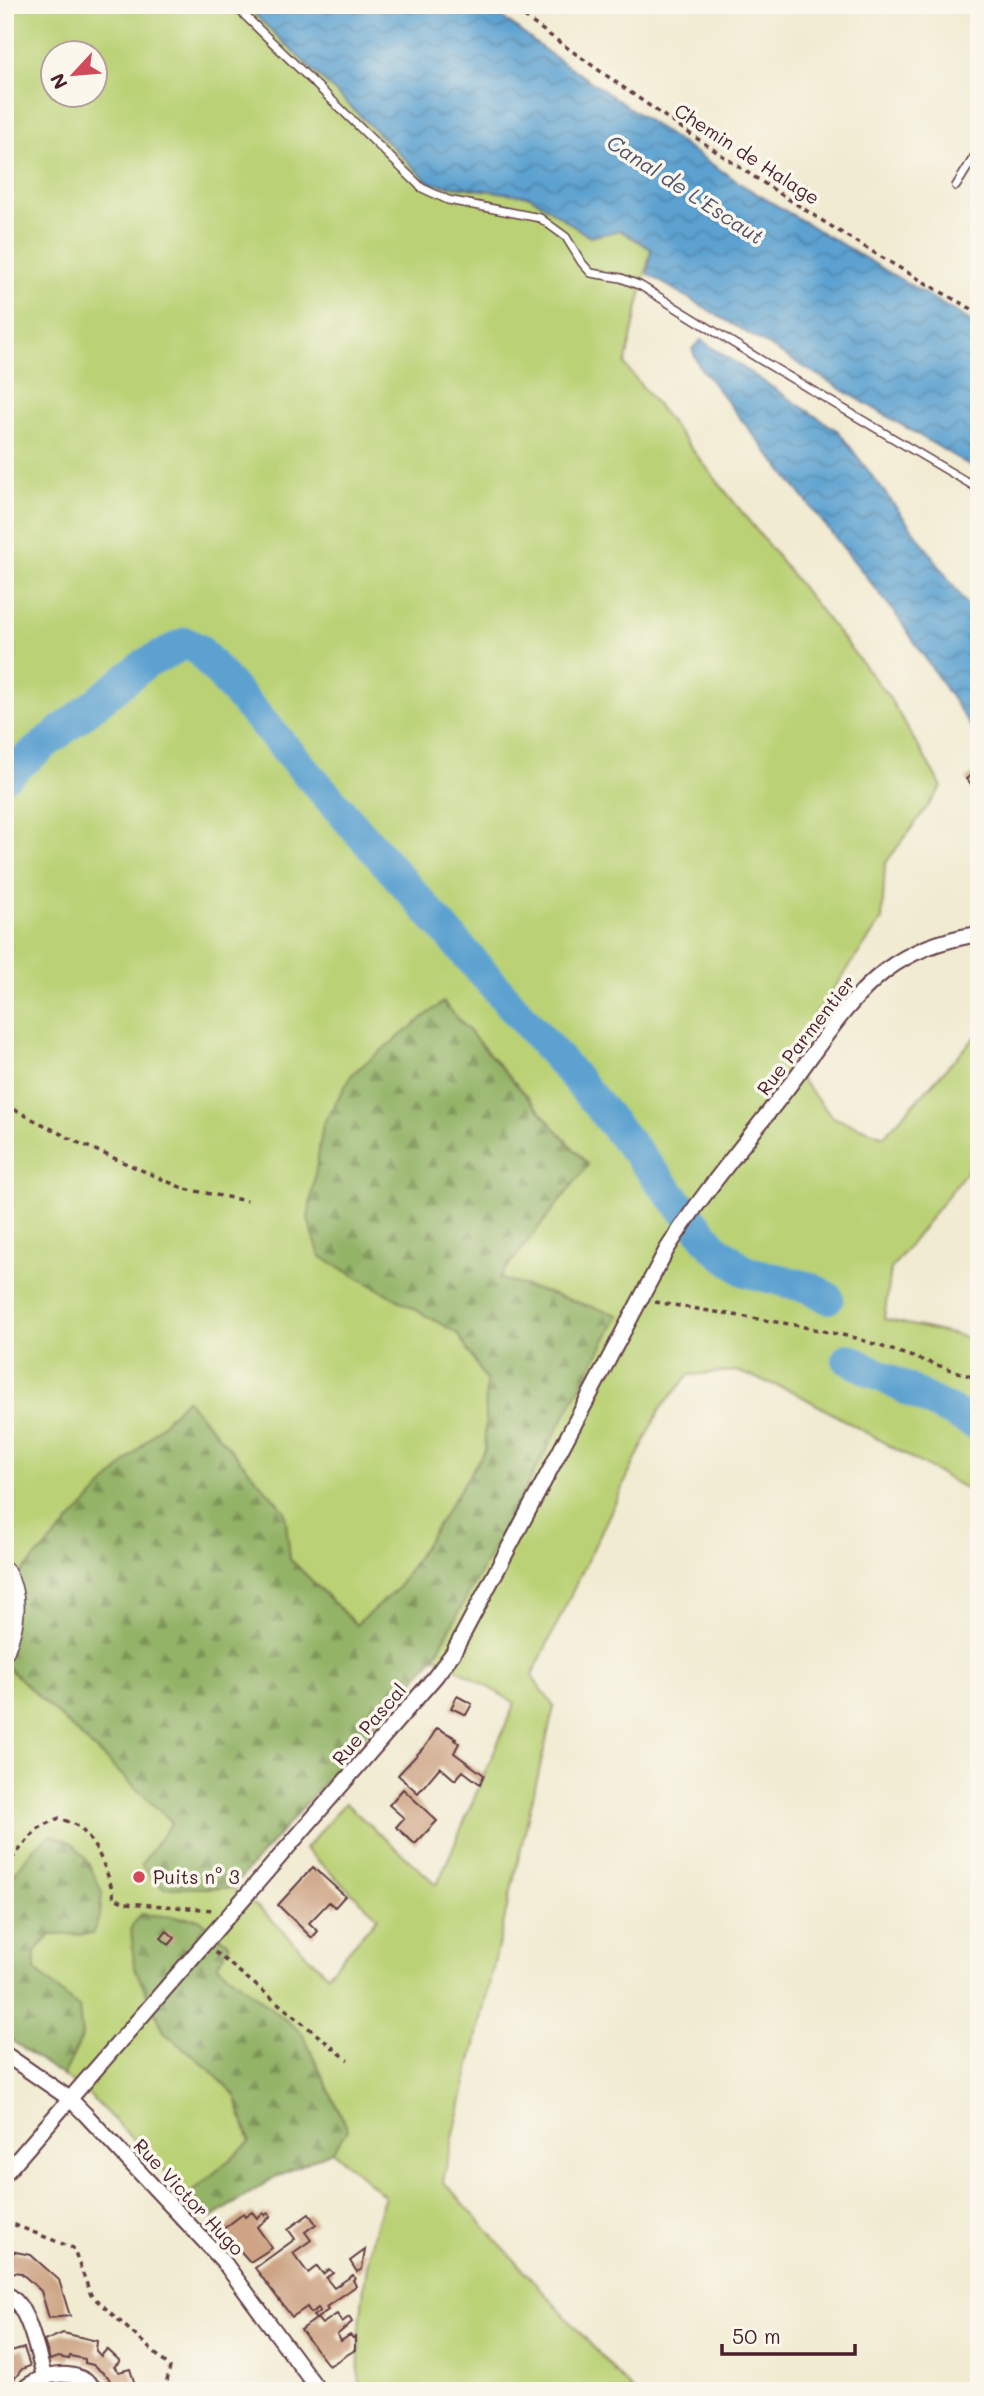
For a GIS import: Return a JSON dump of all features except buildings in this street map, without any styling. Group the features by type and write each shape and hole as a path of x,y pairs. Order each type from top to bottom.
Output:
{"street":[{"name":"Rue Parmentier","path":"674,1238 845,1013 872,982 906,957 948,940 979,934"},
{"name":"Rue Pascal","path":"5,2174 453,1653 674,1238"},
{"path":"5,1572 13,1590 16,1615 5,1650"},
{"name":"Rue Victor Hugo","path":"5,2054 69,2099 223,2261 319,2391"},
{"path":"5,2294 15,2298 24,2311 45,2379"},
{"path":"21,2391 30,2384 45,2379 75,2374 87,2381 96,2391"}],"lane":[{"path":"234,5 422,188 448,200 540,218 566,237 591,273 621,278 642,286 759,359 979,489"},
{"path":"956,187 979,149"}],"path":[{"name":"Chemin de Halage","path":"508,5 694,138 858,242 979,313"},
{"path":"5,1105 79,1143 185,1189 247,1201"},
{"path":"640,1300 795,1325 856,1338 979,1379"},
{"path":"5,1867 37,1829 59,1818 78,1826 94,1848 110,1881 114,1898 126,1903 233,1911"},
{"path":"205,1944 348,2060"},
{"path":"5,2221 73,2248 92,2295 170,2367 165,2391"}],"green space":[{"path":"5,5 245,5 430,183 530,196 590,237 619,230 651,249 625,365 889,697 942,787 885,864 882,920 784,1060 832,1117 884,1136 979,1033 979,1155 891,1269 884,1319 979,1340 979,1496 792,1391 736,1371 689,1375 660,1409 532,1676 554,1707 443,2181 633,2391 359,2391 363,2292 372,2241 385,2196 332,2151 348,2130 302,2033 217,1965 135,1967 165,2033 208,2068 235,2095 250,2142 189,2195 90,2096 63,2076 82,2037 79,2008 35,1970 35,1952 51,1935 92,1934 34,1848 5,1886 5,1665 172,1822 142,1865 163,1888 232,1888 263,1911 327,1975 378,1917 305,1849 345,1803 437,1885 515,1703 435,1656 618,1315 499,1278 588,1165 443,1003 320,1256 457,1333 486,1380 485,1450 397,1589 356,1625 290,1559 284,1511 5,1590"},
{"path":"443,1002 588,1165 499,1278 619,1315 435,1656 232,1888 163,1888 141,1865 172,1822 5,1665 5,1590 186,1399 285,1511 290,1559 356,1625 397,1589 485,1450 486,1380 457,1333 320,1256 308,1219 323,1124 353,1073"},
{"path":"52,1835 73,1843 88,1862 102,1892 100,1916 92,1934 51,1935 35,1952 35,1970 79,2008 82,2037 63,2076 5,2036 5,1886 34,1847"},
{"path":"141,1914 199,1919 230,1945 217,1965 302,2033 348,2130 332,2151 275,2177 212,2218 189,2195 250,2142 235,2095 208,2068 165,2033 134,1967 131,1927"}],"water":[{"name":"Canal de L'Escaut","path":"245,5 486,5 546,51 744,186 979,326 979,471 648,274 651,249 620,230 590,237 530,196 430,183"},
{"path":"701,340 838,431 979,622 979,739 895,613 699,366 692,349"}],"waterway":[{"path":"5,776 145,664 186,643 198,649 578,1081 715,1248 745,1271 811,1288 828,1298"},
{"path":"848,1359 979,1426"}],"place":[{"name":"Puits n° 3","path":"139,1877"}]}
